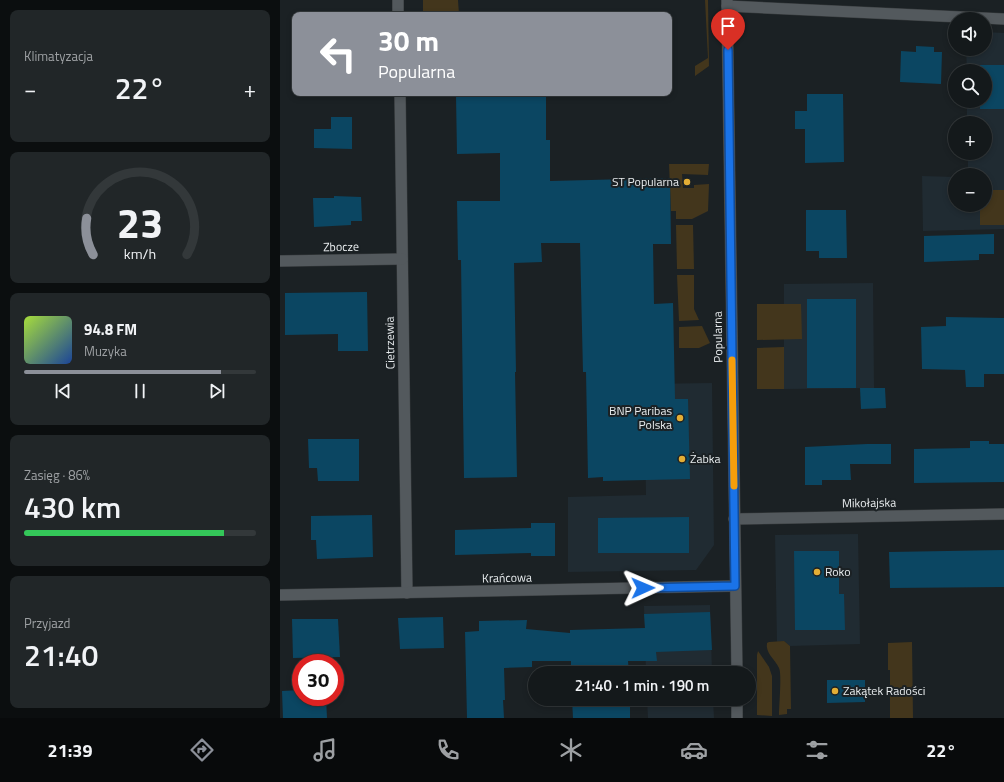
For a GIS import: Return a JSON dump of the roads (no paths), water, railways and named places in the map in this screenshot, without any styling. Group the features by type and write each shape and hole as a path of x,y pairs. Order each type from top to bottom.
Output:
{"street":[{"path":"398,0 398,12"},
{"path":"727,3 1004,19"},
{"name":"Popularna","path":"727,3 736,666"},
{"name":"Cietrzewia","path":"400,96 406,593"},
{"name":"Zbocze","path":"280,261 402,259"},
{"name":"Mikołajska","path":"734,519 1004,514"},
{"name":"Krańcowa","path":"280,595 735,586"},
{"path":"737,706 738,718"}],"place":[{"name":"ST Popularna","path":"687,182"},
{"name":"BNP Paribas Polska","path":"680,418"},
{"name":"Żabka","path":"682,459"},
{"name":"Roko","path":"817,572"},
{"name":"Zakątek Radości","path":"835,691"}]}
